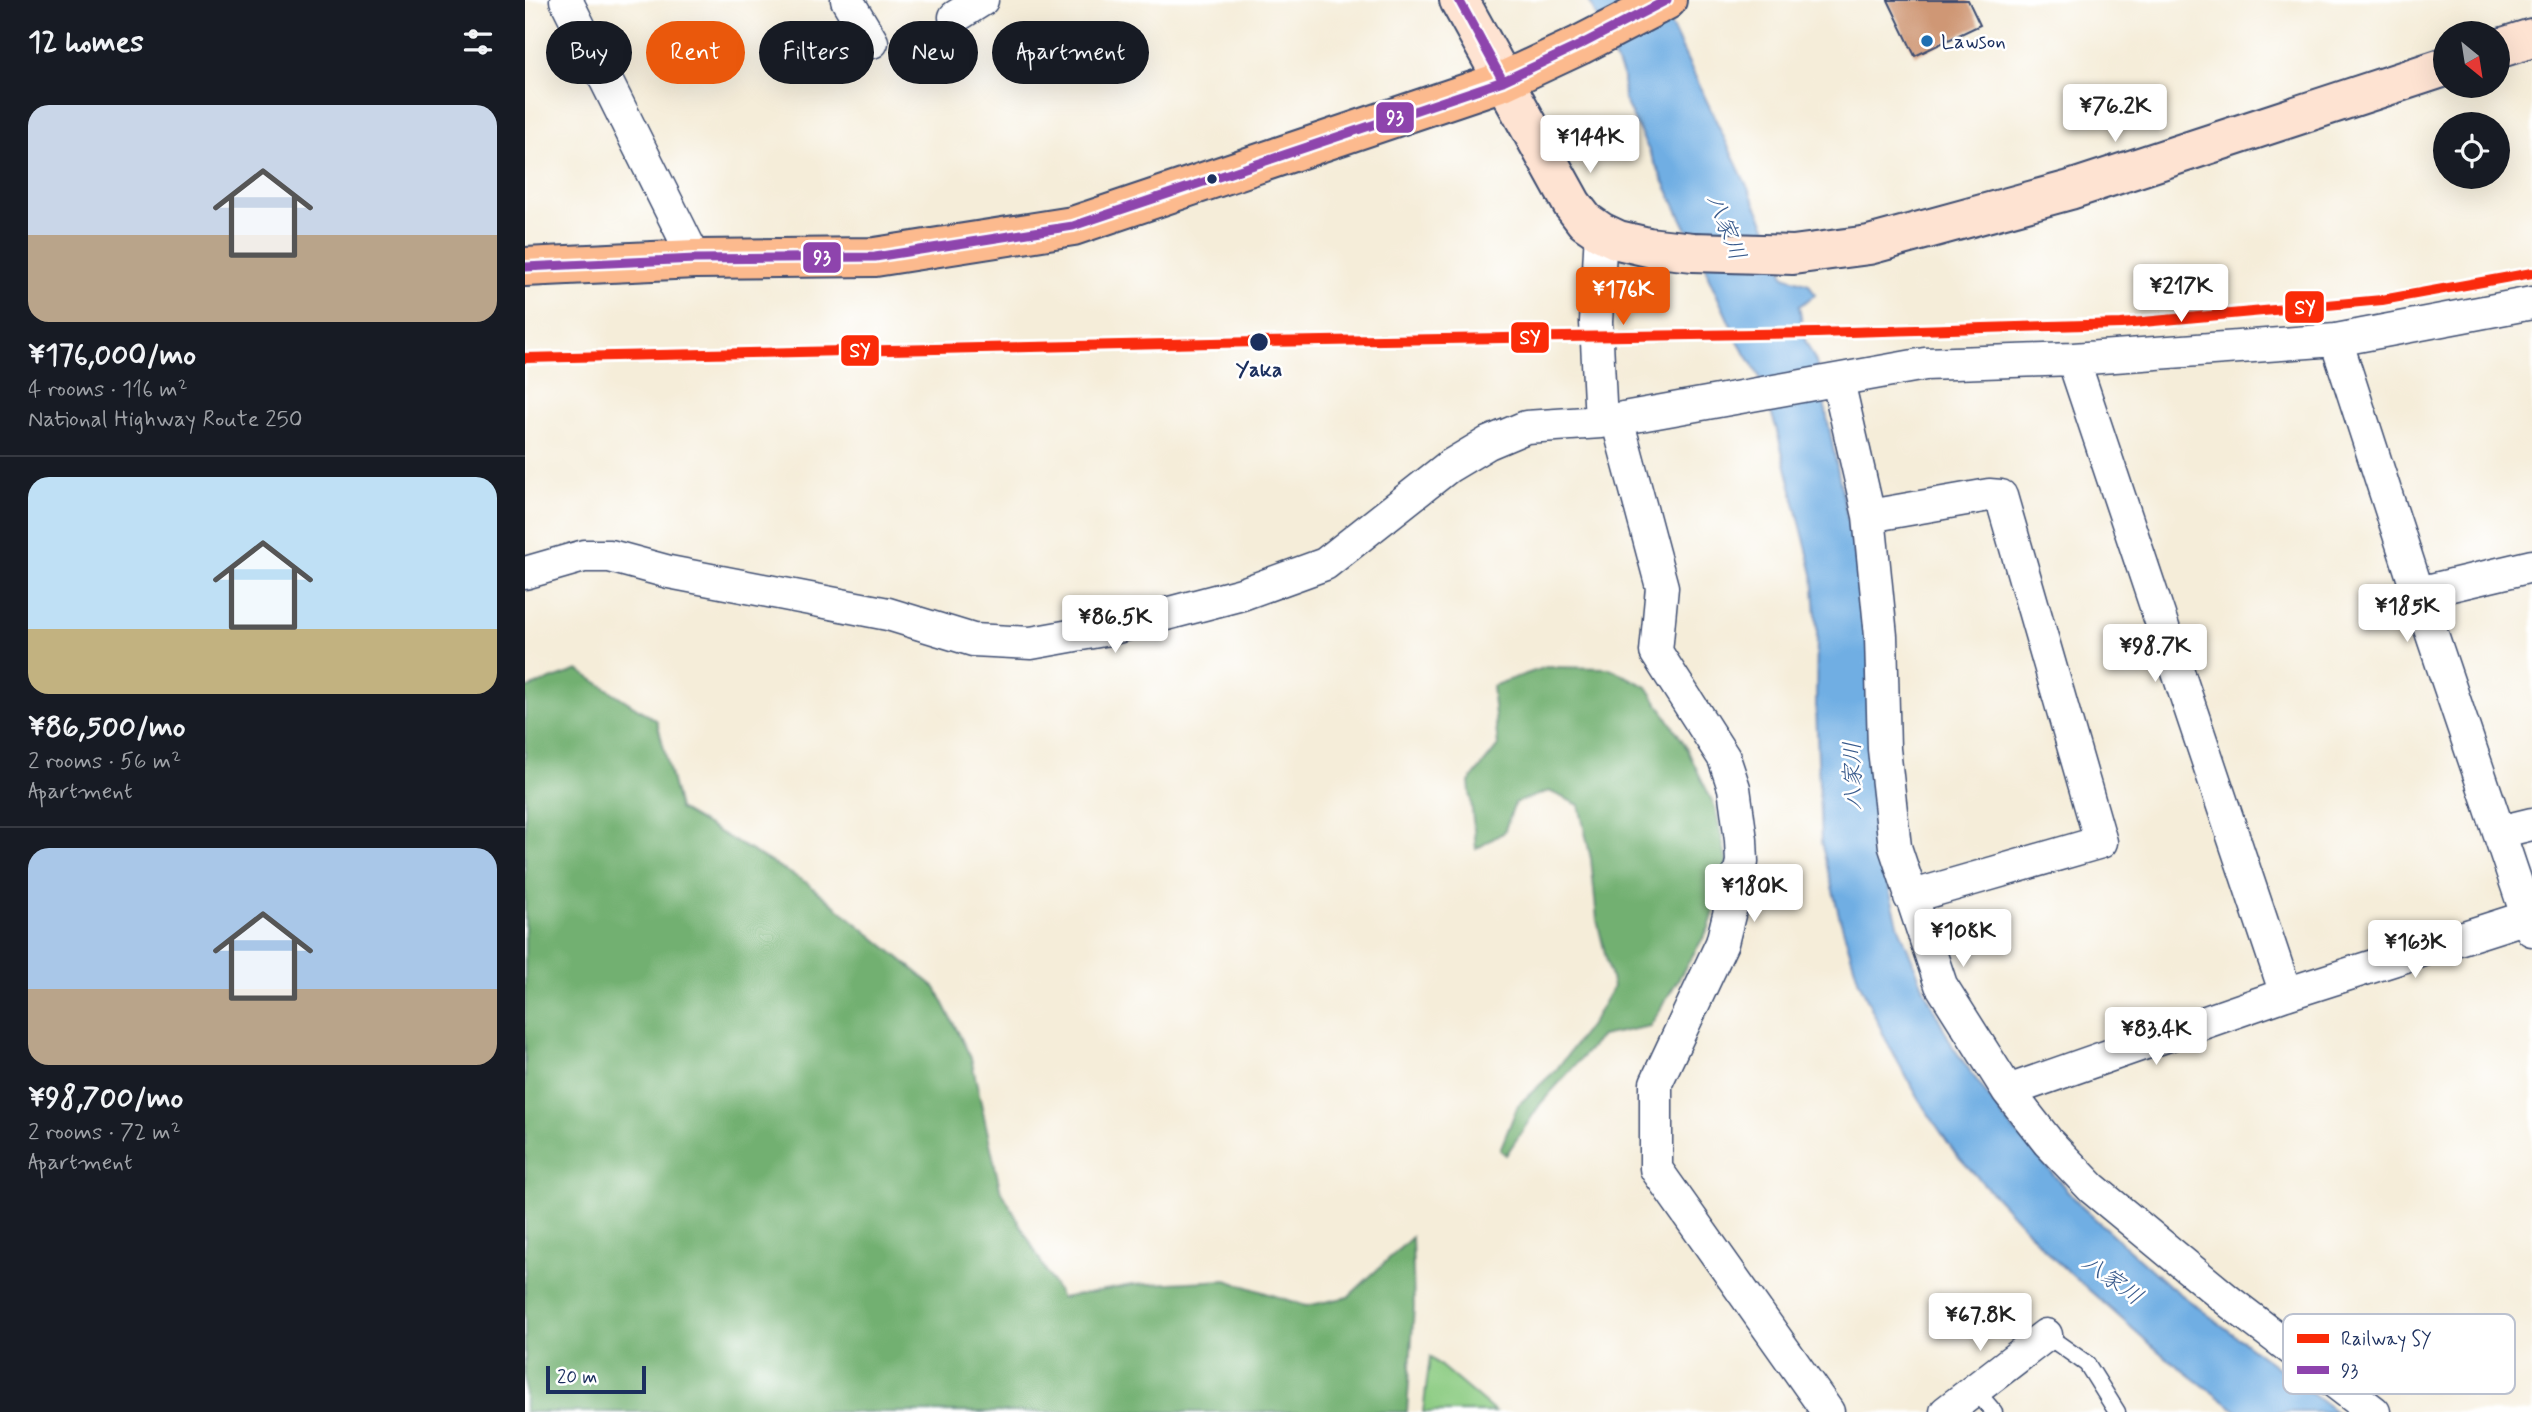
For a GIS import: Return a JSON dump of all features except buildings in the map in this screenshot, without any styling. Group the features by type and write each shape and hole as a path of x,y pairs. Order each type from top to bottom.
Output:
{"highway":[{"path":"525,267 695,259 874,257 1073,226 1503,81 1667,0"}],"street":[{"path":"566,0 695,259"},
{"path":"848,0 860,21"},
{"path":"955,17 982,0"},
{"path":"1459,0 1572,204 1585,221 1618,240 1693,252 1793,255 1868,245 2070,190 2433,70"},
{"path":"2510,45 2532,38"},
{"path":"1601,232 1596,321 1609,421 1662,587 1656,652 1724,758 1734,788 1741,840 1742,862 1722,943 1656,1083 1656,1169 1828,1412"},
{"path":"525,573 584,556 610,556 669,572 888,614 973,640 1031,643 1109,629 1229,598 1325,564 1448,467 1488,443 1526,427 1609,421 1925,364 2073,359 2336,340 2532,303"},
{"path":"2008,1091 2286,994 2529,923 2336,340"},
{"path":"2073,359 2286,994"},
{"path":"1838,381 1868,516 1881,636 1884,749 1895,847 1941,985 2008,1091 2047,1142 2092,1188 2283,1343"},
{"path":"1868,516 1989,495 2001,496 2101,842 1910,897"},
{"path":"2418,593 2532,566"},
{"path":"2498,832 2532,824"},
{"path":"1946,1412 1984,1401 2046,1335"},
{"path":"2350,1394 2374,1412"}],"lane":[{"path":"2046,1335 2087,1364 2117,1412"}],"green space":[{"path":"1546,667 1610,668 1647,687 1684,743 1715,807 1728,867 1709,928 1650,1026 1601,1036 1541,1103 1506,1155 1500,1150 1518,1105 1556,1070 1593,1021 1613,987 1597,920 1591,859 1579,805 1549,791 1515,803 1504,832 1476,849 1469,782 1498,746 1492,686"},
{"path":"578,670 657,721 679,809 807,883 936,988 971,1058 1000,1188 1061,1298 1132,1285 1226,1280 1306,1306 1348,1297 1412,1237 1414,1307 1407,1412 525,1412 525,689"},
{"path":"1430,1357 1495,1412 1423,1412"}],"water":[{"name":"八家川","path":"1586,0 1659,0 1772,239 1784,276 1809,284 1815,295 1799,306 1805,340 1816,362 1870,632 1870,759 1880,854 1898,924 1924,989 1953,1047 2005,1120 2082,1207 2166,1283 2283,1372 2283,1394 2312,1394 2336,1412 2238,1412 2158,1351 2054,1259 1956,1154 1923,1106 1889,1046 1859,982 1821,842 1816,705 1817,629 1813,574 1776,427 1759,376 1738,341 1708,276 1702,240 1690,236 1624,99 1623,77 1590,2"}],"rail line":[{"name":"SY","path":"525,358 1816,333 2121,324 2382,300 2532,273"}],"transit line":[{"name":"93","path":"1459,0 1503,81"},
{"name":"93","path":"525,267 695,259 875,257 1073,226 1503,81 1667,0"}],"place":[{"name":"Lawson","path":"1927,41"},
{"name":"Yaka","path":"1259,342"}]}
